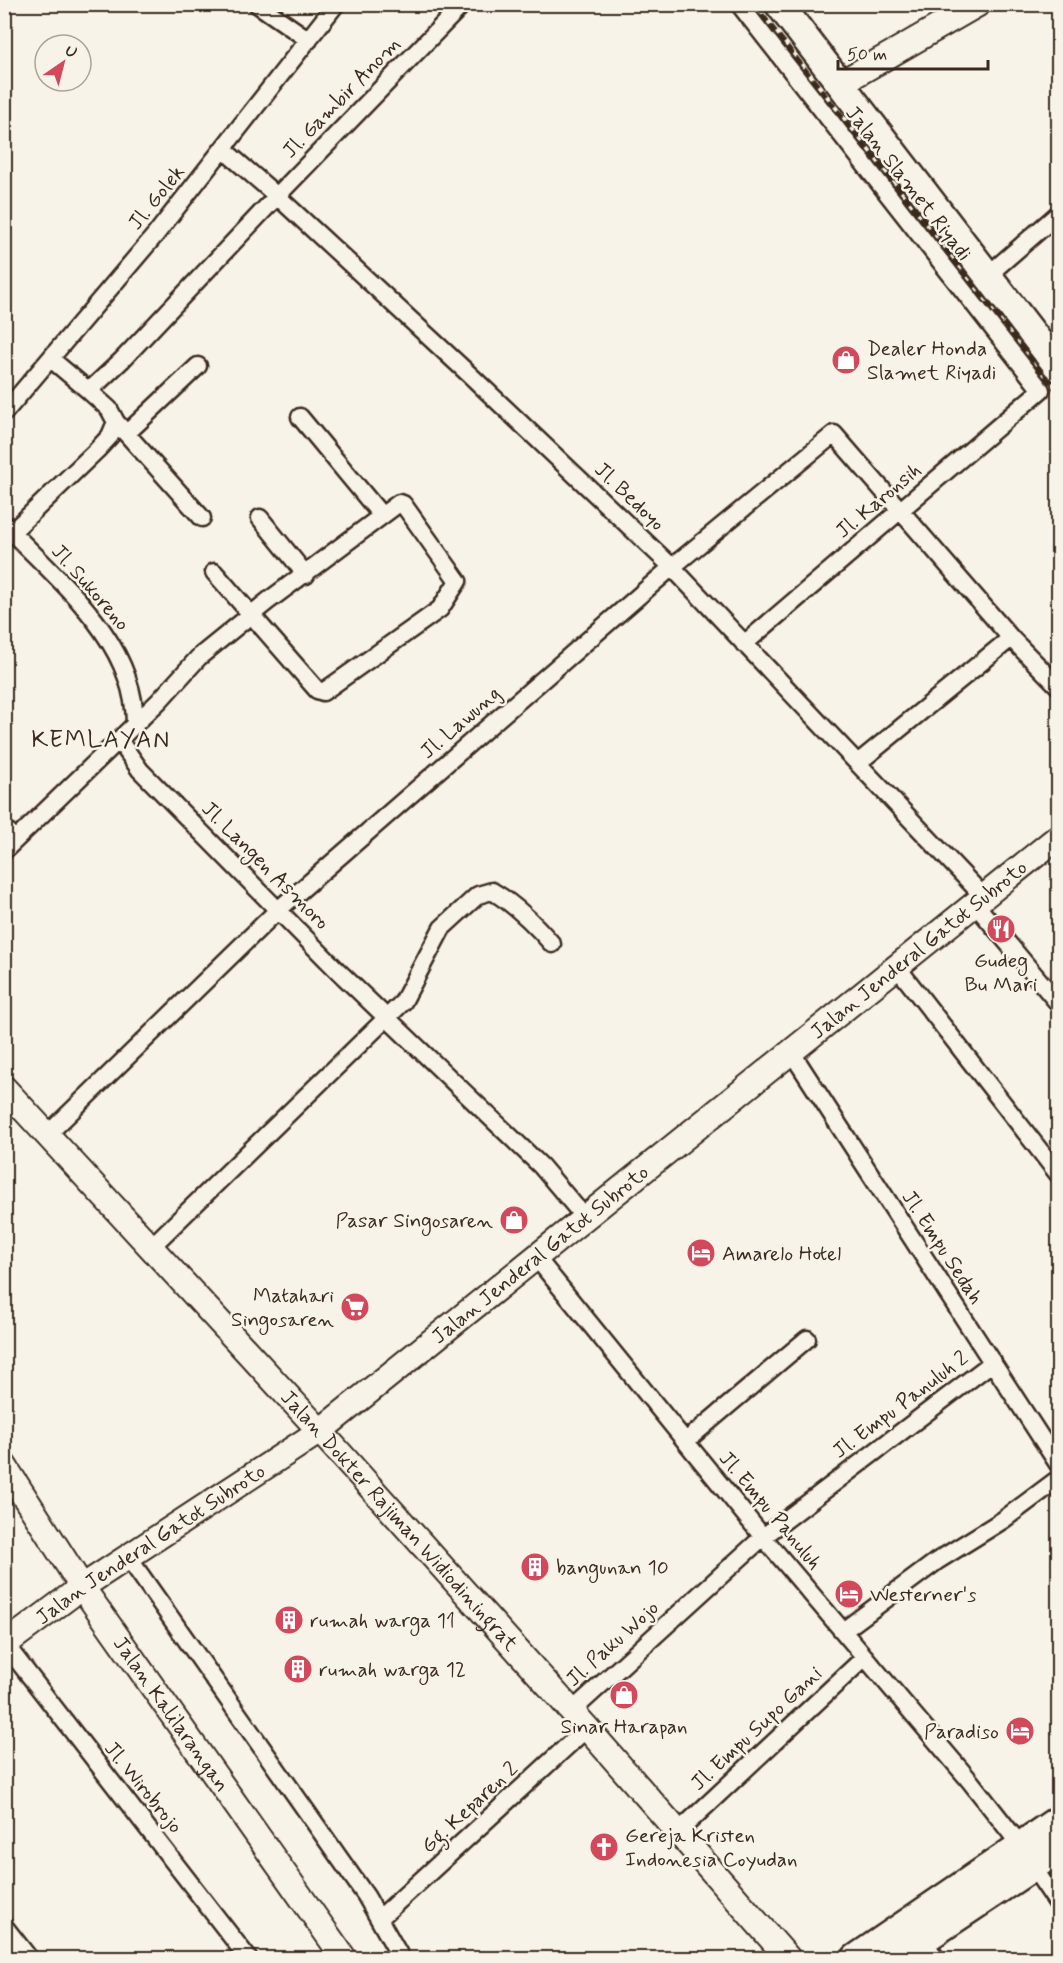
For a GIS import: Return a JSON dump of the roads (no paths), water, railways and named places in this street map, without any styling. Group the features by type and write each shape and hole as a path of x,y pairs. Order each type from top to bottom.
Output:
{"main road":[{"path":"779,4 1059,367"},
{"path":"841,83 978,4"},
{"name":"Jalan Jenderal Gatot Subroto","path":"5,1645 82,1587 320,1431 1059,837"},
{"name":"Jalan Dokter Rajiman Widiodiningrat","path":"4,1088 320,1431 579,1720 788,1959"},
{"name":"Jalan Kalilarangan","path":"4,1465 82,1587 344,1959"},
{"path":"896,1959 928,1950 1027,1856 1059,1820"},
{"path":"856,1959 1027,1856 1059,1850"}],"street":[{"path":"257,4 309,40"},
{"name":"Jl. Golek","path":"4,413 224,150 336,4"},
{"name":"Jalan Slamet Riyadi","path":"739,4 1041,390"},
{"name":"Jl. Gambir Anom","path":"89,391 122,360 453,8"},
{"name":"Jl. Bedoyo","path":"224,150 277,196 523,424 672,567 859,762 980,901 1059,1003"},
{"path":"885,189 909,173"},
{"path":"988,275 1059,214"},
{"path":"51,359 109,409 121,428 202,518"},
{"path":"8,528 110,436 198,366"},
{"name":"Jl. Karonsih","path":"744,644 1041,390"},
{"path":"300,417 382,516"},
{"name":"Jl. Lawung","path":"47,1135 278,910 672,567 834,434 900,510"},
{"path":"8,839 119,740 199,657 252,615 399,503 403,504 458,578 458,585 447,594 440,609 323,692 317,690 252,615 214,572"},
{"path":"900,510 1011,638 1059,686"},
{"path":"260,518 306,575"},
{"name":"Jl. Sukoreno","path":"8,528 98,623 115,648 127,676 135,724"},
{"path":"859,762 1011,638"},
{"name":"Jl. Langen Asmoro","path":"119,740 140,770 278,910 541,1166 586,1219"},
{"path":"151,1247 404,1002 442,928 478,896 492,891 505,899 533,921 552,944"},
{"path":"897,967 1059,1174"},
{"name":"Jl. Empu Sedah","path":"792,1053 1059,1464"},
{"name":"Jl. Empu Panuluh","path":"535,1256 763,1537 865,1657 1027,1856 1059,1904"},
{"path":"686,1441 807,1339"},
{"name":"Jl. Empu Panuluh 2","path":"763,1537 993,1362"},
{"path":"843,1631 937,1561 1003,1520 1059,1479"},
{"name":"Jl. Paku Wojo","path":"579,1720 763,1537"},
{"path":"128,1557 380,1918 401,1959"},
{"name":"Jl. Wirobrojo","path":"5,1645 248,1959"},
{"name":"Jl. Empu Supo Gani","path":"678,1832 865,1657"},
{"name":"Gg. Keparen 2","path":"380,1918 579,1720"},
{"path":"4,1926 30,1959"}],"railway":[{"path":"754,4 1058,392"}],"place":[{"name":"Dealer Honda Slamet Riyadi","path":"846,360"},
{"name":"Gudeg Bu Mari","path":"1001,929"},
{"name":"Pasar Singosaren","path":"514,1220"},
{"name":"Amarelo Hotel","path":"701,1253"},
{"name":"Matahari Singosaren","path":"355,1307"},
{"name":"bangunan 10","path":"535,1567"},
{"name":"Westerner's","path":"849,1594"},
{"name":"rumah warga 11","path":"289,1620"},
{"name":"rumah warga 12","path":"298,1669"},
{"name":"Sinar Harapan","path":"624,1695"},
{"name":"Paradiso","path":"1020,1731"},
{"name":"Gereja Kristen Indonesia Coyudan","path":"604,1847"}],"district":[{"name":"KEMLAYAN","path":"101,739"}]}
